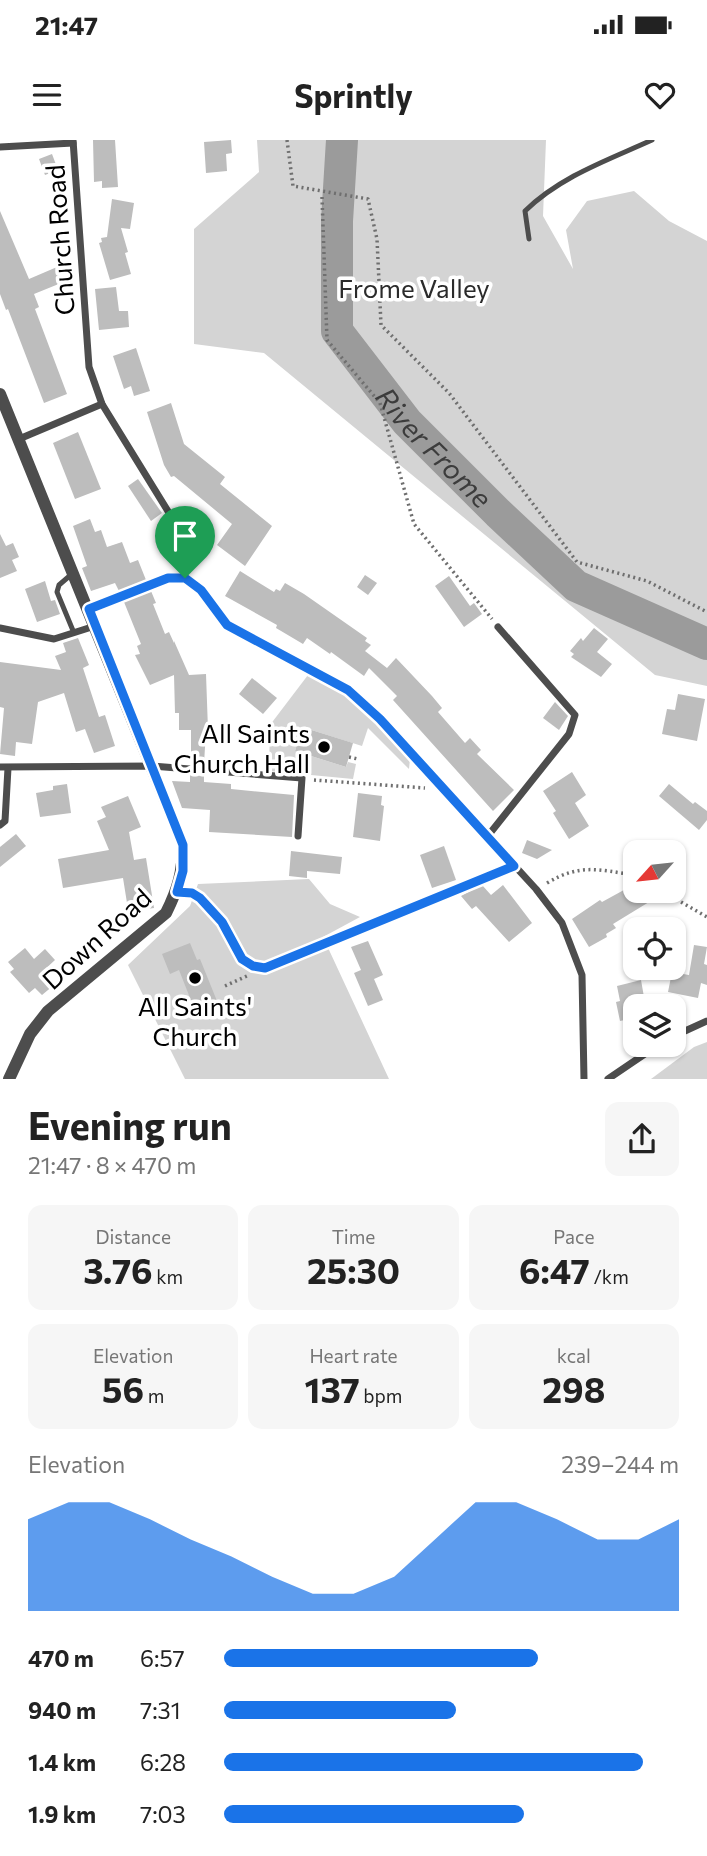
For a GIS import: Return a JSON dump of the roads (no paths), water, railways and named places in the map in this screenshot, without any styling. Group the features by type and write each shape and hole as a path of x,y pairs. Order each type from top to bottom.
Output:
{"street":[{"name":"Church Road","path":"0,147 73,142 89,367 102,404 190,547 191,558 185,578"},
{"name":"Down Road","path":"0,394 183,845 183,871 177,892 166,913 48,1011 30,1034 9,1079"},
{"path":"19,439 102,404"},
{"path":"89,609 168,578 185,578 201,590 227,625 348,690 380,719 424,772 441,786 536,889 562,923 582,975 584,1079"},
{"path":"0,628 54,639 95,626"},
{"path":"487,837 569,734 575,715 499,627"},
{"path":"0,825 5,821 4,767 152,766 302,778 298,836"},
{"path":"686,1031 707,1021"},
{"path":"608,1079 640,1057"}],"lane":[{"path":"528,239 525,211 541,195 569,177 652,140"},
{"path":"74,573 59,585 57,592 74,633"},
{"path":"177,892 192,893 200,898 222,922 242,959 253,966 265,968 514,866"}],"waterway":[{"name":"River Frome","path":"342,140 337,221 337,331 407,422 576,586 707,644"}],"place":[{"name":"All Saints Church Hall","path":"324,747"},
{"name":"All Saints' Church","path":"195,978"}],"park label":[{"name":"Frome Valley","path":"414,287"}]}
